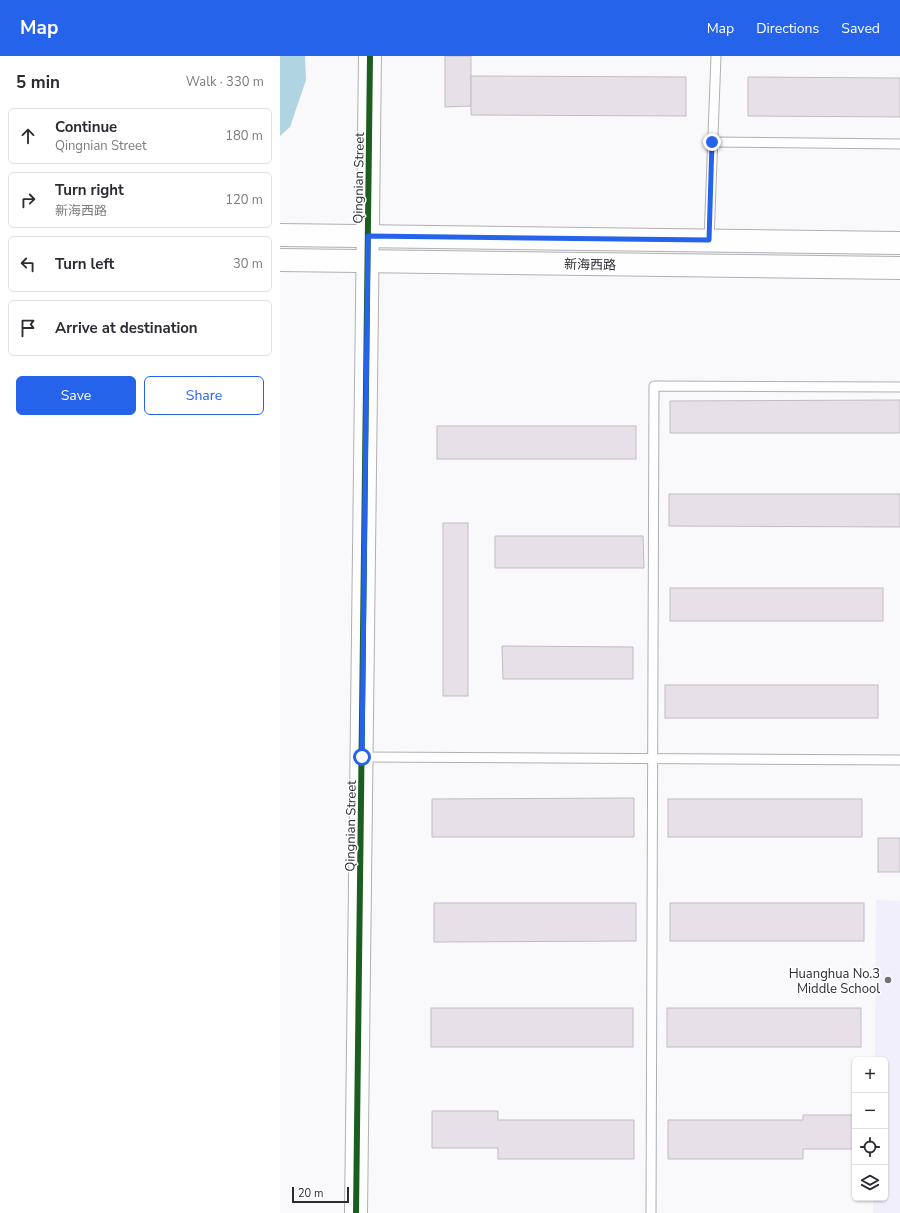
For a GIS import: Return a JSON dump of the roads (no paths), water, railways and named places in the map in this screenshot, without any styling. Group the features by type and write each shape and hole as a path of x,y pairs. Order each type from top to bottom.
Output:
{"main road":[{"name":"Qingnian Street","path":"356,1213 370,56"},
{"name":"新海西路","path":"280,235 900,243"},
{"name":"新海西路","path":"280,260 900,268"}],"lane":[{"path":"709,240 716,56"},
{"path":"712,142 900,144"},
{"path":"651,1213 654,386 900,387"},
{"path":"362,757 900,760"}],"water":[{"path":"280,56 305,56 306,80 290,127 280,136"}],"place":[{"name":"Huanghua No.3 Middle School","path":"888,980"}]}
